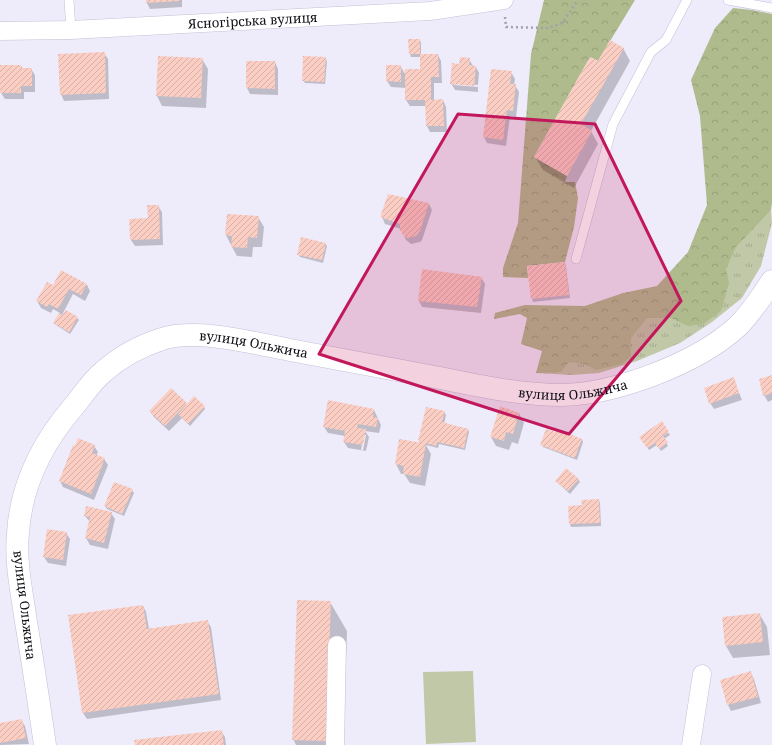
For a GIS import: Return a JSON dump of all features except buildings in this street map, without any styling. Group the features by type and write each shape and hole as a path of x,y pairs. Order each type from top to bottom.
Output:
{"main road":[{"name":"вулиця Ольжича","path":"45,745 18,564 18,532 24,499 31,474 42,451 67,414 102,373 130,352 164,338 194,335 249,342 470,384 528,393 563,395 599,392 628,384 668,368 708,348 737,326 761,298 772,281"}],"street":[{"name":"Ясногірська вулиця","path":"0,32 70,30 430,11 504,0"},
{"path":"335,745 337,645"},
{"path":"691,745 702,674"}],"lane":[{"path":"69,0 70,30"},
{"path":"576,259 613,124 651,52 666,40 687,0"},
{"path":"728,0 772,8"}],"path":[{"path":"506,27 548,28 562,23 578,0"}],"highlighted area":[{"path":"458,114 595,124 681,301 569,434 319,354"}],"green space":[{"path":"544,0 635,0 598,61 590,57 534,157 567,176 565,182 575,182 578,198 574,227 565,262 527,266 528,278 503,277 503,268 518,223 531,54"},
{"path":"733,8 772,14 772,203 771,210 736,247 726,269 729,283 721,311 703,324 688,326 671,318 647,318 631,338 631,356 622,364 596,370 585,364 569,362 561,372 536,373 542,351 521,344 527,318 520,314 494,319 495,313 525,305 585,306 623,293 657,286 688,252 707,205 700,116 691,80 715,28"},
{"path":"771,210 772,223 761,266 742,298 712,322 680,343 637,361 599,373 571,375 536,373 673,296"},
{"path":"473,671 476,742 426,744 423,672"}]}
